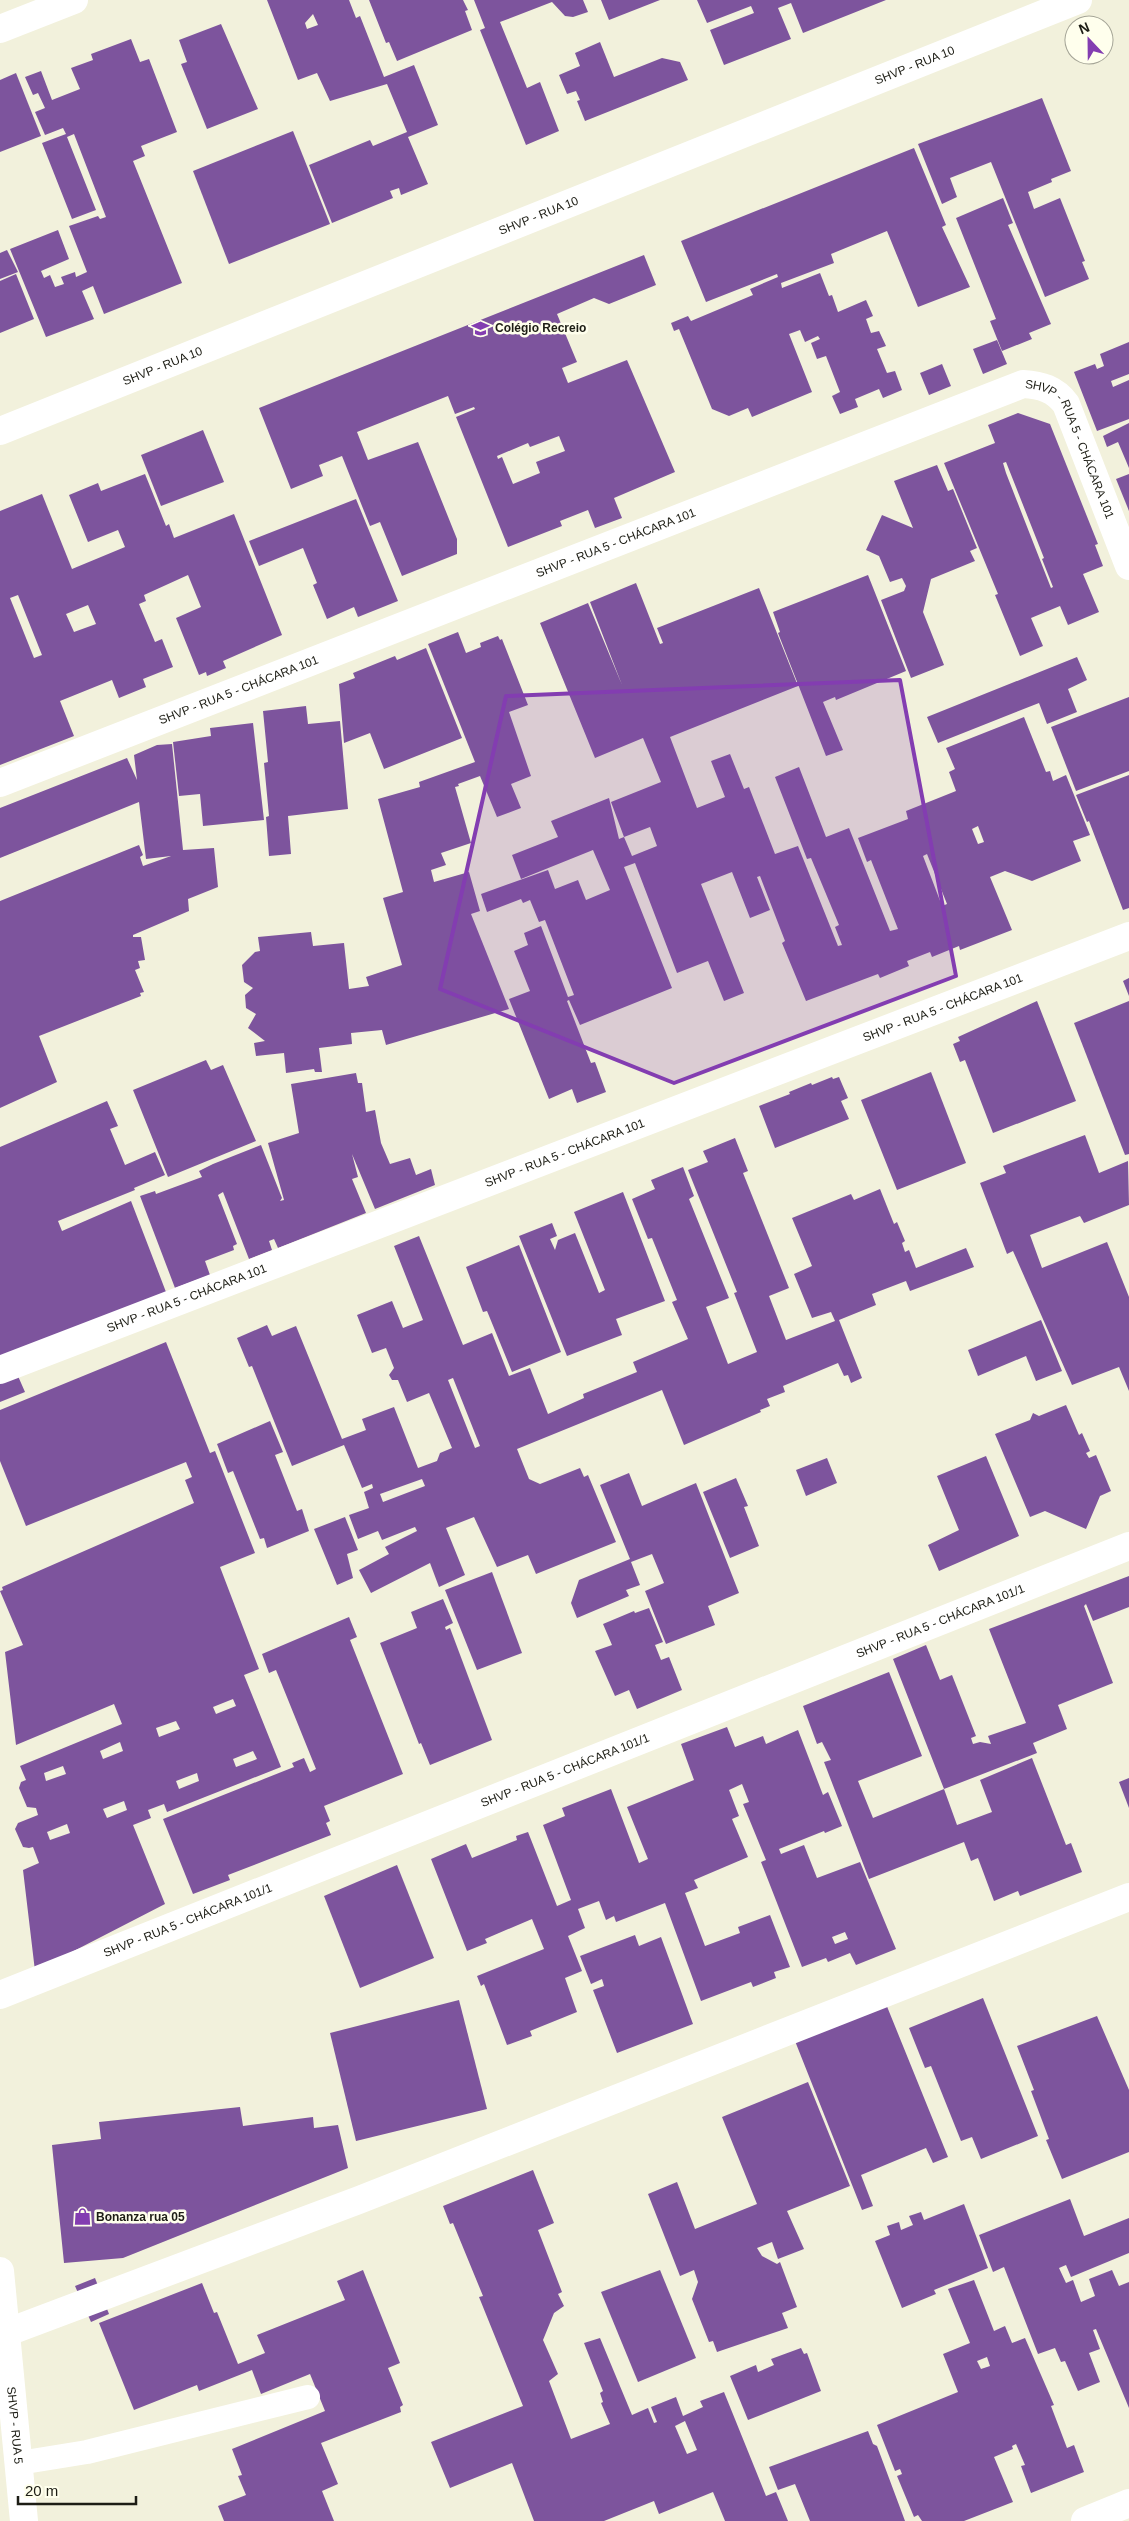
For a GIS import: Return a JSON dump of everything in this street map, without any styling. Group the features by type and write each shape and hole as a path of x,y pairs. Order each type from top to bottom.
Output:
{"street":[{"path":"0,29 74,0"},
{"name":"SHVP - RUA 10","path":"0,431 1078,0"},
{"name":"SHVP - RUA 5 - CHÁCARA 101","path":"0,784 1023,384 1040,385 1059,394 1066,404 1129,566"},
{"name":"SHVP - RUA 5 - CHÁCARA 101","path":"0,1370 1129,936"},
{"name":"SHVP - RUA 5 - CHÁCARA 101/1","path":"0,1995 1129,1546"},
{"path":"8,2332 368,2196 1129,1897"},
{"name":"SHVP - RUA 5","path":"0,2271 8,2332 24,2521"},
{"path":"1085,2521 1129,2503"}],"lane":[{"path":"19,2463 87,2452 308,2397"}],"highlighted area":[{"path":"900,680 956,976 674,1083 440,989 506,696"}],"building":[{"path":"267,0 349,0 356,18 360,16 384,77 414,65 438,125 408,137 428,184 401,195 399,188 390,191 393,198 332,223 309,165 370,140 373,146 407,132 387,84 330,101 317,73 298,80","holes":["313,14 318,25 307,29 305,23"]},
{"path":"369,0 463,0 468,10 465,11 472,30 397,61 389,42 386,43"},
{"path":"474,0 583,0 588,12 573,17 565,16 552,2 500,22 527,88 540,82 559,131 526,145 480,30 485,28"},
{"path":"601,0 660,0 609,20"},
{"path":"697,0 886,0 803,33 791,3 778,8 791,39 724,65 710,30 754,13 751,6 707,23"},
{"path":"221,24 258,109 207,129 181,64 187,62 179,40"},
{"path":"131,39 140,62 149,59 177,132 141,146 145,156 133,161 182,283 104,314 93,286 82,291 94,319 46,337 10,249 58,230 69,259 41,271 44,278 50,275 55,287 64,284 61,277 75,272 76,277 87,272 69,226 98,216 100,219 106,217 74,134 67,137 96,210 72,219 42,143 66,134 63,128 45,135 35,112 45,108 38,93 33,95 25,77 41,71 52,100 80,89 71,68 93,60 91,54"},
{"path":"600,42 614,77 662,58 680,62 688,80 585,121 577,101 580,100 576,91 567,94 559,75 580,66 575,53"},
{"path":"16,73 41,136 0,152 0,80"},
{"path":"1042,98 1071,171 1051,179 1052,182 1028,192 1034,209 1060,198 1085,261 1082,262 1089,279 1045,297 991,162 950,178 957,197 942,204 918,144"},
{"path":"293,131 330,224 229,264 193,171"},
{"path":"914,148 946,225 942,227 970,287 918,307 887,231 831,254 834,263 781,283 782,288 820,273 829,296 832,295 838,312 866,300 873,316 866,319 871,333 879,331 886,346 877,349 887,373 895,371 902,390 883,398 879,389 855,399 858,407 840,414 832,396 840,392 826,356 817,359 811,343 820,339 818,336 805,342 800,330 789,334 812,392 752,417 748,408 729,416 712,409 679,329 674,331 671,323 688,316 691,321 753,295 750,289 778,277 777,274 706,302 681,241"},
{"path":"1003,198 1013,223 1008,225 1051,324 1029,333 1032,339 1002,351 990,321 996,319 956,218"},
{"path":"7,250 18,272 0,279 0,253"},
{"path":"644,255 656,285 609,304 594,298 557,314 577,362 562,368 568,383 627,360 675,472 614,498 622,518 595,528 588,510 560,521 562,526 508,547 456,417 475,409 474,407 455,414 448,396 357,432 368,460 418,442 457,539 457,554 402,576 380,522 370,526 342,456 319,465 323,476 291,489 259,408","holes":["559,436 565,451 536,462 540,473 513,484 502,457 498,459 497,456 528,443 530,447"]},
{"path":"16,274 34,319 0,333 0,281"},
{"path":"997,340 1007,364 983,374 973,349"},
{"path":"1129,342 1129,374 1111,381 1113,387 1129,380 1129,419 1097,431 1074,372 1095,364 1097,369 1104,366 1100,354"},
{"path":"942,364 951,386 929,395 920,373"},
{"path":"1018,413 1050,424 1098,544 1095,545 1103,566 1083,574 1099,612 1068,625 1060,606 1031,618 1043,646 1020,656 995,595 998,594 944,463 995,443 988,425","holes":["1006,462 1044,558 1042,559 1053,587 1051,588 1003,463"]},
{"path":"1129,423 1129,468 1118,442 1107,447 1103,436"},
{"path":"203,430 224,482 161,506 141,455"},
{"path":"937,465 948,491 953,489 977,548 970,551 975,561 931,579 923,612 944,665 911,678 881,600 904,591 906,586 902,578 890,582 879,556 866,550 882,515 913,528 894,481"},
{"path":"145,474 166,526 169,524 174,538 234,514 282,635 223,661 226,668 207,676 206,672 199,675 176,618 201,607 188,575 144,595 146,601 139,604 155,642 162,639 173,667 143,679 146,687 119,698 112,680 60,701 74,736 0,765 0,511 42,494 72,569 125,547 118,530 88,542 69,495 98,483 101,491","holes":["18,595 42,655 34,658 10,598","88,605 96,624 74,632 66,614"]},
{"path":"1129,474 1129,511 1116,479"},
{"path":"356,499 398,601 358,617 354,607 327,619 313,585 317,583 303,548 259,566 249,541"},
{"path":"868,575 906,671 836,700 835,697 823,702 843,750 826,756 778,633 780,632 773,612"},
{"path":"636,583 660,644 663,643 657,628 759,588 798,686 670,737 697,808 725,797 711,761 730,754 744,789 749,787 775,854 798,846 838,946 842,945 835,927 839,925 811,858 807,859 775,777 799,767 826,837 849,828 890,931 898,929 871,860 867,862 858,838 908,819 906,811 956,791 949,772 955,769 946,748 1024,717 1046,772 1050,771 1053,781 1066,775 1090,835 1073,841 1081,861 1032,881 1005,871 990,877 1012,930 960,950 959,946 932,957 930,952 907,961 909,966 880,978 878,974 806,1001 782,943 785,941 760,876 757,877 770,910 750,918 732,872 701,884 744,993 724,1001 708,961 677,973 635,863 624,867 672,988 580,1025 569,1000 567,1001 591,1063 595,1062 606,1092 577,1103 572,1089 549,1099 509,999 530,991 514,951 528,945 524,933 541,926 568,997 574,995 545,920 539,922 530,900 523,903 521,899 487,912 481,894 548,870 555,889 578,880 586,900 610,890 593,850 521,879 512,855 558,837 551,821 609,798 619,839 624,837 611,802 661,782 643,738 595,758 540,623 588,603 622,685 590,602","holes":["978,826 984,842 978,844 972,829","650,827 657,846 632,856 624,837","927,854 947,904 942,906 923,856"]},
{"path":"458,632 466,653 481,647 480,643 498,636 500,640 502,639 528,705 509,712 531,776 511,784 521,808 497,817 480,776 458,784 459,786 455,787 471,843 441,853 446,865 431,870 434,882 469,872 480,911 471,914 509,1009 386,1045 382,1030 351,1033 352,1044 319,1048 322,1072 315,1072 314,1069 286,1073 284,1053 256,1056 254,1043 265,1041 248,1028 256,1014 246,1008 245,995 253,988 244,982 242,965 255,952 260,951 258,937 311,932 313,946 344,943 349,989 369,986 366,977 402,965 383,898 403,892 378,799 420,787 419,782 475,762 428,644"},
{"path":"426,648 462,738 384,769 370,733 344,743 339,684 355,678 353,673 395,656 397,660"},
{"path":"1077,657 1087,680 1068,689 1077,712 1047,724 1039,703 938,743 927,717"},
{"path":"1129,697 1129,771 1076,791 1051,727"},
{"path":"306,706 308,724 340,721 348,809 288,816 291,854 269,856 266,817 269,816 264,763 268,762 263,711"},
{"path":"253,723 264,820 203,826 200,794 179,796 173,742 211,736 210,728"},
{"path":"172,744 183,850 214,848 218,887 188,899 189,911 133,935 133,937 141,937 145,960 138,961 140,968 135,970 144,992 140,993 141,996 39,1036 57,1082 0,1108 0,901 139,845 143,855 140,857 143,866 171,856 146,859 139,802 0,858 0,808 127,758 137,780 134,755 157,745"},
{"path":"1129,775 1129,908 1123,910 1089,821 1087,822 1076,795"},
{"path":"1129,978 1129,996 1123,981"},
{"path":"1037,1001 1076,1101 993,1133 965,1060 960,1062 953,1044 960,1041 958,1037"},
{"path":"1129,1001 1129,1154 1125,1155 1074,1023"},
{"path":"206,1060 211,1070 223,1065 256,1141 168,1177 133,1090"},
{"path":"931,1072 966,1163 897,1190 861,1100"},
{"path":"356,1073 358,1083 362,1083 366,1112 375,1110 381,1143 390,1164 410,1158 416,1175 431,1169 435,1185 375,1209 352,1154 358,1177 352,1179 366,1213 278,1248 274,1239 269,1241 272,1250 249,1259 223,1192 218,1195 237,1244 233,1246 234,1250 205,1261 210,1275 175,1288 140,1196 155,1191 156,1194 202,1177 199,1171 261,1145 282,1198 280,1201 284,1200 268,1143 299,1133 291,1084"},
{"path":"832,1077 833,1079 839,1077 848,1098 841,1101 849,1119 775,1148 759,1106 790,1094 789,1092 811,1083 812,1085"},
{"path":"107,1101 118,1126 110,1129 125,1165 155,1152 165,1175 134,1188 135,1190 58,1221 62,1231 131,1201 166,1292 14,1367 25,1392 0,1402 0,1147"},
{"path":"1085,1135 1099,1173 1128,1161 1129,1205 1084,1223 1080,1216 1030,1235 1042,1268 1107,1242 1129,1297 1129,1391 1119,1367 1072,1385 1013,1251 1007,1254 980,1183 1006,1173 1003,1166"},
{"path":"735,1138 748,1171 743,1173 789,1288 769,1296 786,1340 835,1321 831,1312 812,1318 794,1274 812,1266 792,1218 851,1194 854,1200 880,1189 894,1224 897,1222 905,1241 902,1243 905,1252 909,1250 916,1268 966,1248 974,1267 910,1291 906,1281 872,1294 876,1305 839,1320 862,1378 851,1383 848,1375 844,1376 838,1363 783,1386 785,1392 767,1399 770,1406 760,1410 761,1412 684,1445 662,1390 517,1449 529,1479 540,1484 580,1468 584,1477 588,1475 616,1542 536,1574 528,1555 497,1567 474,1517 446,1528 465,1575 439,1587 430,1563 371,1593 359,1570 389,1554 385,1547 417,1531 415,1527 382,1540 378,1531 358,1539 349,1515 369,1508 364,1492 373,1488 372,1484 362,1488 344,1445 292,1466 252,1366 249,1367 237,1338 267,1325 272,1336 296,1326 342,1439 366,1430 362,1419 394,1407 418,1468 437,1461 440,1453 452,1448 429,1393 407,1402 398,1380 392,1380 389,1375 394,1368 386,1348 372,1353 357,1315 392,1301 403,1328 423,1320 394,1246 419,1236 463,1345 492,1333 509,1376 530,1368 548,1414 584,1398 583,1394 637,1372 633,1362 688,1339 672,1302 677,1300 652,1238 648,1239 632,1199 655,1189 651,1180 683,1167 694,1196 689,1199 729,1298 706,1307 728,1364 757,1352 734,1293 737,1292 688,1170 708,1162 703,1151","holes":["453,1378 480,1446 475,1448 448,1380","422,1479 425,1486 383,1502 380,1494"]},
{"path":"623,1192 665,1301 616,1319 622,1335 567,1356 519,1236 552,1223 557,1236 550,1239 555,1250 558,1240 575,1233 599,1293 605,1290 574,1212"},
{"path":"519,1245 561,1352 512,1372 487,1311 483,1312 466,1267"},
{"path":"1041,1320 1062,1371 1036,1381 1026,1356 978,1376 968,1350"},
{"path":"166,1342 210,1453 215,1451 255,1553 220,1567 259,1669 244,1675 281,1767 167,1812 164,1804 148,1810 151,1818 133,1825 165,1904 35,1971 23,1870 39,1863 33,1847 23,1847 15,1829 18,1823 38,1815 36,1808 27,1807 19,1788 21,1782 26,1780 20,1766 122,1724 114,1704 16,1745 5,1652 23,1645 0,1591 3,1590 2,1587 194,1503 185,1480 192,1477 186,1462 26,1526 0,1461 0,1410","holes":["233,1699 236,1706 216,1714 213,1707","176,1721 180,1729 159,1737 156,1728","120,1742 123,1751 103,1759 100,1751","253,1751 257,1759 236,1767 233,1759","63,1766 66,1774 46,1781 44,1773","197,1773 199,1781 179,1789 176,1781","124,1801 127,1810 107,1818 103,1809","67,1824 70,1833 50,1840 47,1832"]},
{"path":"1066,1405 1079,1435 1082,1433 1090,1451 1086,1453 1089,1458 1096,1455 1111,1491 1100,1496 1086,1529 1045,1511 1030,1517 995,1434 1030,1420 1033,1413 1039,1416"},
{"path":"270,1421 283,1452 275,1455 297,1511 302,1509 309,1531 267,1548 264,1538 260,1539 233,1471 228,1473 217,1444"},
{"path":"986,1456 1019,1536 939,1571 928,1545 959,1530 937,1476"},
{"path":"827,1458 837,1483 806,1496 796,1470"},
{"path":"629,1473 642,1506 696,1483 739,1593 708,1606 715,1625 666,1644 645,1591 664,1583 652,1554 631,1562 640,1585 626,1590 629,1596 577,1618 571,1603 579,1580 630,1559 600,1485"},
{"path":"736,1478 748,1506 744,1507 759,1546 730,1558 703,1492"},
{"path":"345,1517 358,1550 347,1554 353,1578 337,1585 314,1529"},
{"path":"492,1572 522,1653 477,1670 445,1590"},
{"path":"1129,1576 1129,1607 1093,1621 1086,1604 1084,1606 1113,1683 1058,1705 1067,1729 1033,1743 1037,1753 944,1789 893,1659 926,1645 940,1680 952,1675 976,1736 971,1738 973,1744 980,1742 991,1744 988,1736 1026,1723 989,1629"},
{"path":"443,1599 453,1623 445,1627 446,1630 450,1628 492,1740 430,1765 421,1743 419,1744 380,1643 417,1628 411,1612"},
{"path":"649,1608 663,1642 655,1645 661,1660 669,1657 682,1690 637,1709 629,1690 615,1696 595,1651 612,1645 603,1624 634,1611 635,1613"},
{"path":"349,1617 357,1637 350,1640 403,1774 324,1806 330,1821 326,1823 331,1835 228,1875 230,1880 193,1894 163,1819 294,1767 292,1763 304,1758 310,1772 316,1769 276,1670 269,1673 262,1654"},
{"path":"889,1672 922,1756 858,1781 873,1818 944,1789 957,1825 992,1812 980,1780 1032,1758 1066,1845 1071,1843 1082,1872 1020,1896 1018,1891 994,1901 978,1858 971,1861 964,1842 869,1879 824,1762 831,1760 822,1742 817,1744 803,1706"},
{"path":"727,1727 735,1747 763,1736 766,1744 798,1730 823,1795 828,1792 842,1826 779,1849 781,1854 804,1845 817,1878 860,1862 896,1949 856,1965 850,1953 828,1962 826,1958 802,1967 761,1862 766,1860 743,1804 749,1802 742,1784 729,1790 739,1816 732,1819 748,1857 694,1880 698,1888 685,1893 705,1946 740,1933 738,1927 770,1915 790,1967 774,1972 776,1978 753,1987 751,1982 701,2001 665,1903 616,1922 614,1916 606,1920 599,1901 578,1909 585,1928 568,1936 582,1971 565,1978 577,2012 530,2031 532,2036 507,2045 484,1984 481,1986 477,1976 544,1949 532,1919 485,1939 487,1943 467,1951 431,1859 466,1844 472,1858 517,1840 516,1836 528,1832 557,1906 571,1900 543,1825 565,1816 562,1808 611,1789 639,1863 648,1859 627,1807 694,1780 681,1744","holes":["845,1932 848,1939 835,1944 832,1937"]},
{"path":"1129,1778 1129,1808 1119,1782"},
{"path":"397,1865 434,1958 360,1988 324,1896"},
{"path":"635,1935 639,1946 661,1937 693,2024 617,2053 593,1990 604,1986 602,1979 591,1984 580,1956"},
{"path":"983,1998 1038,2136 981,2159 972,2137 961,2141 931,2066 925,2068 909,2028"},
{"path":"459,2000 487,2109 356,2141 330,2033"},
{"path":"886,2004 948,2157 933,2163 926,2148 861,2175 873,2206 862,2210 795,2041"},
{"path":"1097,2016 1129,2090 1129,2152 1062,2179 1046,2140 1049,2139 1031,2091 1034,2090 1017,2046"},
{"path":"808,2082 850,2186 787,2211 804,2249 778,2259 772,2242 757,2248 762,2256 777,2264 780,2262 797,2307 782,2313 788,2328 717,2352 713,2341 709,2342 692,2299 698,2282 694,2270 680,2276 648,2194 677,2182 695,2229 757,2204 722,2117"},
{"path":"240,2107 243,2126 313,2117 314,2128 338,2125 348,2168 123,2258 64,2263 52,2145 101,2139 99,2122"},
{"path":"533,2170 554,2223 538,2230 562,2292 558,2294 564,2306 554,2313 543,2340 558,2374 549,2381 571,2439 610,2424 601,2403 603,2402 600,2393 603,2391 584,2343 600,2338 632,2415 648,2408 654,2423 657,2422 651,2407 676,2397 683,2416 703,2407 700,2401 724,2392 766,2496 776,2492 788,2521 725,2521 713,2492 659,2514 654,2501 604,2521 534,2521 512,2463 450,2488 431,2442 523,2406 479,2297 483,2296 453,2223 450,2224 443,2206","holes":["685,2421 697,2450 687,2454 675,2426"]},
{"path":"1070,2199 1084,2236 1129,2218 1129,2253 1071,2277 1066,2265 1059,2268 1066,2283 1073,2280 1081,2302 1095,2296 1089,2279 1112,2270 1119,2286 1129,2282 1129,2408 1096,2329 1093,2330 1100,2349 1089,2353 1100,2382 1078,2391 1065,2361 1061,2362 1055,2348 1038,2354 1004,2267 993,2272 979,2235"},
{"path":"964,2204 988,2268 934,2290 936,2294 902,2308 875,2241 890,2235 887,2226 899,2222 901,2230 913,2225 909,2216 921,2212 924,2220"},
{"path":"363,2270 400,2363 388,2368 403,2405 400,2407 401,2412 321,2443 338,2484 322,2491 334,2521 224,2521 218,2506 246,2495 238,2476 242,2475 232,2449 325,2411 310,2374 261,2394 252,2370 199,2391 197,2385 134,2410 99,2323 202,2283 214,2313 217,2312 238,2364 265,2353 257,2335 345,2300 337,2281"},
{"path":"660,2270 696,2358 638,2382 601,2292"},
{"path":"95,2278 109,2314 91,2322 75,2286"},
{"path":"974,2280 994,2331 1005,2326 1012,2343 1025,2338 1054,2405 1051,2406 1067,2448 1074,2445 1084,2472 1031,2493 1021,2466 1025,2465 1016,2444 1012,2446 1013,2449 994,2457 1013,2502 964,2521 922,2521 918,2515 914,2517 897,2476 902,2474 900,2469 895,2471 877,2425 958,2392 943,2354 970,2343 948,2289","holes":["987,2357 990,2366 981,2369 977,2361"]},
{"path":"801,2348 804,2354 807,2353 821,2391 748,2420 730,2376 756,2365 758,2372 774,2365 771,2359"},
{"path":"868,2431 873,2444 877,2446 905,2521 810,2521 795,2484 778,2490 769,2467"}],"place":[{"name":"Colégio Recreio","path":"481,328"},
{"name":"Bonanza rua 05","path":"82,2217"}]}
